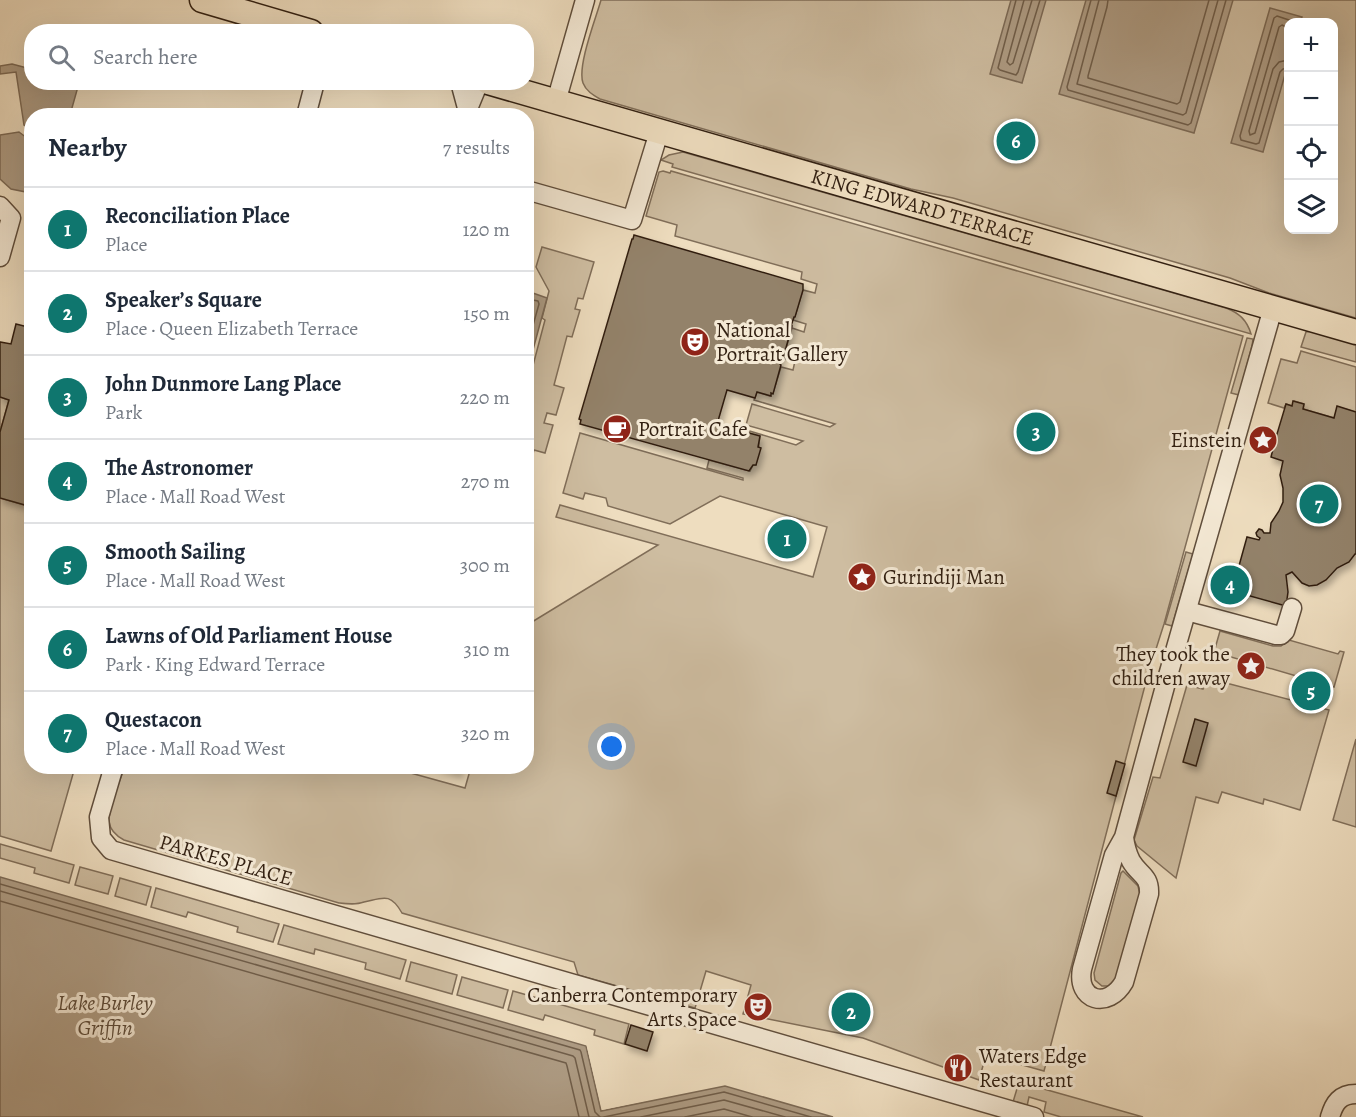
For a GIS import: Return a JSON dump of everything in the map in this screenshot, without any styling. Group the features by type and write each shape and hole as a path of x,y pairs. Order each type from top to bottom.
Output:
{"main road":[{"path":"202,0 284,24"},
{"name":"KING EDWARD TERRACE","path":"515,90 1356,332"}],"street":[{"path":"556,102 585,0"},
{"path":"308,108 313,90"},
{"path":"462,90 465,108"},
{"path":"468,108 476,90"},
{"path":"534,192 632,220 659,132"},
{"path":"0,206 11,218 0,257"},
{"path":"1124,837 1131,861 1148,881 1149,894 1124,982 1113,995 1105,999 1097,999 1090,996 1085,989 1081,973 1114,855 1124,837 1273,309"},
{"path":"1186,611 1281,635 1285,631 1292,608"},
{"name":"PARKES PLACE","path":"112,774 99,817 101,838 111,850 1034,1117"},
{"path":"1330,1117 1337,1101 1343,1096 1356,1094"}],"shaded area":[{"path":"601,0 1356,0 1356,318 1269,293 1199,269 600,99 586,88 582,75"},
{"path":"683,152 1226,308 1242,318 1251,334 672,167 673,164 661,160 669,155"},
{"path":"671,171 1243,336 1164,624 1148,674 1044,1071 986,1055 979,1080 863,1038 743,1014 751,985 706,971 695,1008 578,975 574,962 402,913 390,899 381,898 355,904 339,903 124,840 112,831 109,820 111,808 122,774 414,774 465,788 469,774 534,774 534,621 658,545 556,517 560,505 813,577 827,527 720,496 670,524 608,506 606,498 585,493 583,499 563,493 580,433 743,480 743,478 707,468 709,460 750,471 753,465 756,465 760,436 745,432 746,430 796,445 803,441 746,425 752,404 830,427 835,424 754,400 757,392 770,396 773,393 781,367 793,370 795,361 782,358 792,328 804,332 806,324 793,320 803,290 815,293 817,284 801,279 802,272 675,236 677,225 646,216 659,172 670,173","holes":["844,999 864,1004 858,1026 838,1020"]},
{"path":"542,247 594,262 583,299 578,298 575,309 580,310 572,337 567,336 554,385 564,388 556,415 547,413 544,423 553,425 545,453 534,450 534,362 545,320 542,318 549,291 536,267"},
{"path":"1311,331 1356,344 1356,362 1301,347 1306,332"},
{"path":"1247,338 1253,339 1239,395 1231,393"},
{"path":"1301,351 1356,367 1356,412 1338,407 1334,418 1303,409 1304,404 1294,401 1292,406 1286,404 1284,408 1268,403 1281,359 1297,363"},
{"path":"0,397 9,400 0,432"},
{"path":"0,498 24,505 24,774 73,774 51,851 0,836"},
{"path":"1186,552 1193,554 1172,626 1165,624"},
{"path":"1220,631 1273,646 1281,646 1289,640 1338,654 1340,651 1344,652 1334,687 1214,652"},
{"path":"1207,678 1329,710 1300,810 1264,799 1263,804 1222,792 1218,803 1196,797 1176,878 1137,846 1134,840 1153,777 1160,778 1187,685 1203,689"},
{"path":"1356,739 1356,827 1333,820"},
{"path":"0,844 74,865 69,883 34,873 35,868 0,858"},
{"path":"80,867 113,876 108,894 75,885"},
{"path":"1123,871 1138,886 1140,895 1115,980 1108,986 1102,986 1095,980 1094,973"},
{"path":"120,878 151,887 146,905 115,896"},
{"path":"156,888 279,924 273,942 237,932 238,927 188,912 186,917 151,907"},
{"path":"284,925 406,960 400,979 365,969 366,963 315,949 314,954 278,944"},
{"path":"411,962 457,975 452,994 406,981"},
{"path":"462,977 508,990 503,1008 457,995"},
{"path":"513,991 629,1024 624,1044 594,1035 595,1030 545,1015 543,1020 508,1010"},
{"path":"1019,1082 1143,1117 1061,1117 1044,1112 1046,1102 1029,1097 1027,1106 1013,1102"}],"water":[{"path":"1011,0 1046,0 1022,83 990,74"},
{"path":"1086,0 1233,0 1194,133 1059,94"},
{"path":"1270,8 1302,17 1284,18 1284,78 1263,152 1231,143"},
{"path":"12,64 24,67 24,90 77,90 72,108 24,108 24,125 16,72 0,74 0,66"},
{"path":"19,132 24,136 24,192 11,189 0,179 0,135"},
{"path":"534,293 547,298 534,346"},
{"name":"Lake Burley Griffin","path":"0,877 586,1046 601,1111 725,1086 833,1117 0,1117"}],"pier":[{"path":"586,1043 589,1045 603,1108 723,1084 602,1110"}],"building":[{"name":"National Portrait Gallery","path":"634,235 803,284 773,394 771,393 771,396 757,392 755,398 727,390 717,420 716,424 760,436 758,447 761,448 756,465 753,465 749,471 580,424 579,419"},
{"path":"16,324 24,326 24,505 0,498 0,432 9,400 0,397 0,342 11,344"},
{"path":"1293,401 1304,404 1303,409 1334,418 1337,406 1356,412 1356,554 1349,562 1337,568 1326,580 1317,585 1309,586 1302,583 1292,572 1286,575 1288,592 1286,606 1232,591 1247,537 1259,540 1256,533 1259,529 1264,533 1270,533 1271,523 1283,502 1280,475 1283,461 1271,457 1274,445 1269,444 1272,433 1277,434 1286,404 1292,406"},
{"path":"1195,719 1208,723 1196,766 1183,762"},
{"path":"1116,761 1125,764 1116,796 1107,793"},
{"path":"631,1025 653,1032 647,1051 625,1044"}],"place":[{"name":"Lawns of Old Parliament House","path":"1016,141"},
{"name":"National Portrait Gallery","path":"695,342"},
{"name":"Portrait Cafe","path":"617,429"},
{"name":"John Dunmore Lang Place","path":"1036,432"},
{"name":"Einstein","path":"1263,440"},
{"name":"Questacon","path":"1319,504"},
{"name":"Reconciliation Place","path":"787,539"},
{"name":"Gurindiji Man","path":"862,577"},
{"name":"The Astronomer","path":"1230,585"},
{"name":"They took the children away","path":"1251,666"},
{"name":"Smooth Sailing","path":"1311,691"},
{"name":"Canberra Contemporary Arts Space","path":"758,1007"},
{"name":"Speaker’s Square","path":"851,1012"},
{"name":"Waters Edge Restaurant","path":"958,1068"}]}
